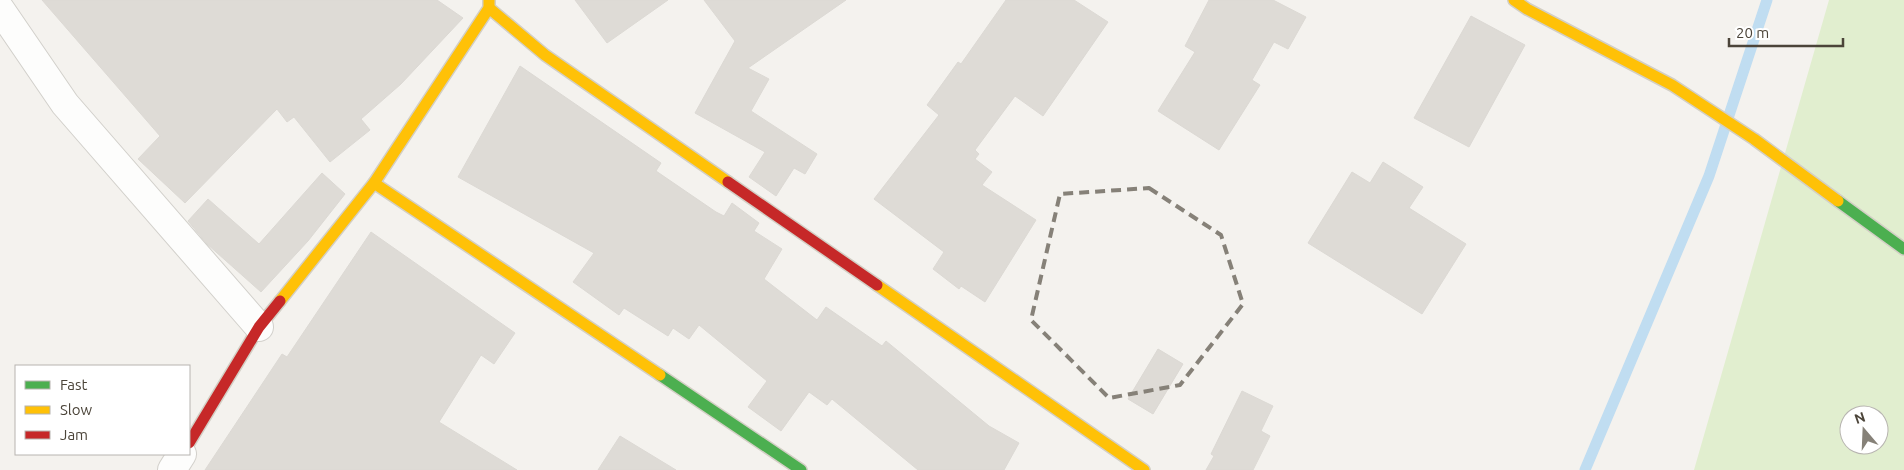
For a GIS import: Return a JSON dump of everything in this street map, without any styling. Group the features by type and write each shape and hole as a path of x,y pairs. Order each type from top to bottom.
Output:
{"street":[{"path":"1514,0 1527,9 1672,85 1754,138 1904,250"},
{"path":"190,441 259,326 374,184 489,4 545,55 1144,470"},
{"path":"0,9 65,104 259,326"},
{"path":"374,184 801,470"},
{"path":"172,470 181,455"}],"highlighted area":[{"path":"1149,188 1221,235 1243,304 1180,385 1109,398 1031,320 1060,194"}],"green space":[{"path":"1829,0 1904,0 1904,470 1694,470"}],"building":[{"path":"42,0 437,0 463,18 401,84 361,119 370,130 330,162 294,117 287,122 277,109 185,203 138,159 160,136"},
{"path":"575,0 668,0 607,43"},
{"path":"704,0 846,0 748,68 769,79 751,111 817,154 805,174 794,168 776,196 749,177 765,152 695,113 735,41"},
{"path":"1006,0 1074,0 1108,22 1043,116 1015,96 975,150 979,154 975,159 992,172 982,185 1036,220 985,302 961,286 959,289 933,269 944,252 874,199 939,115 927,105 958,62 961,64"},
{"path":"1209,0 1273,0 1306,17 1288,49 1274,42 1252,80 1260,85 1219,150 1158,111 1195,52 1185,46"},
{"path":"1471,16 1525,45 1469,147 1414,118"},
{"path":"520,66 661,163 656,171 716,212 724,216 732,203 759,223 754,231 782,249 764,279 817,320 826,307 882,346 886,341 989,426 1019,443 1004,470 918,470 832,399 827,405 809,392 781,431 748,407 767,381 699,325 689,339 673,328 668,336 624,308 619,315 573,282 594,253 458,177"},
{"path":"1383,162 1423,187 1409,208 1466,244 1422,314 1308,243 1352,172 1370,183"},
{"path":"322,173 345,194 308,241 261,292 207,244 188,221 208,199 259,244"},
{"path":"371,232 515,333 494,364 481,355 439,422 517,470 205,470 282,354 287,357"},
{"path":"1158,349 1183,364 1153,414 1128,399"},
{"path":"1242,391 1273,406 1261,431 1270,436 1253,470 1206,470 1214,456 1211,454"},
{"path":"620,436 676,470 598,470"}],"waterway":[{"path":"1585,470 1709,176 1767,0"}],"traffic: fast":[{"path":"1838,201 1904,249"},
{"path":"660,375 801,470"}],"traffic: slow":[{"path":"280,301 374,183 489,8 489,0"},
{"path":"1514,0 1527,9 1672,85 1754,139 1838,201"},
{"path":"489,8 545,55 728,182"},
{"path":"374,183 660,375"},
{"path":"877,285 1144,470"}],"traffic: jam":[{"path":"728,182 877,285"},
{"path":"190,441 259,327 280,301"}]}
